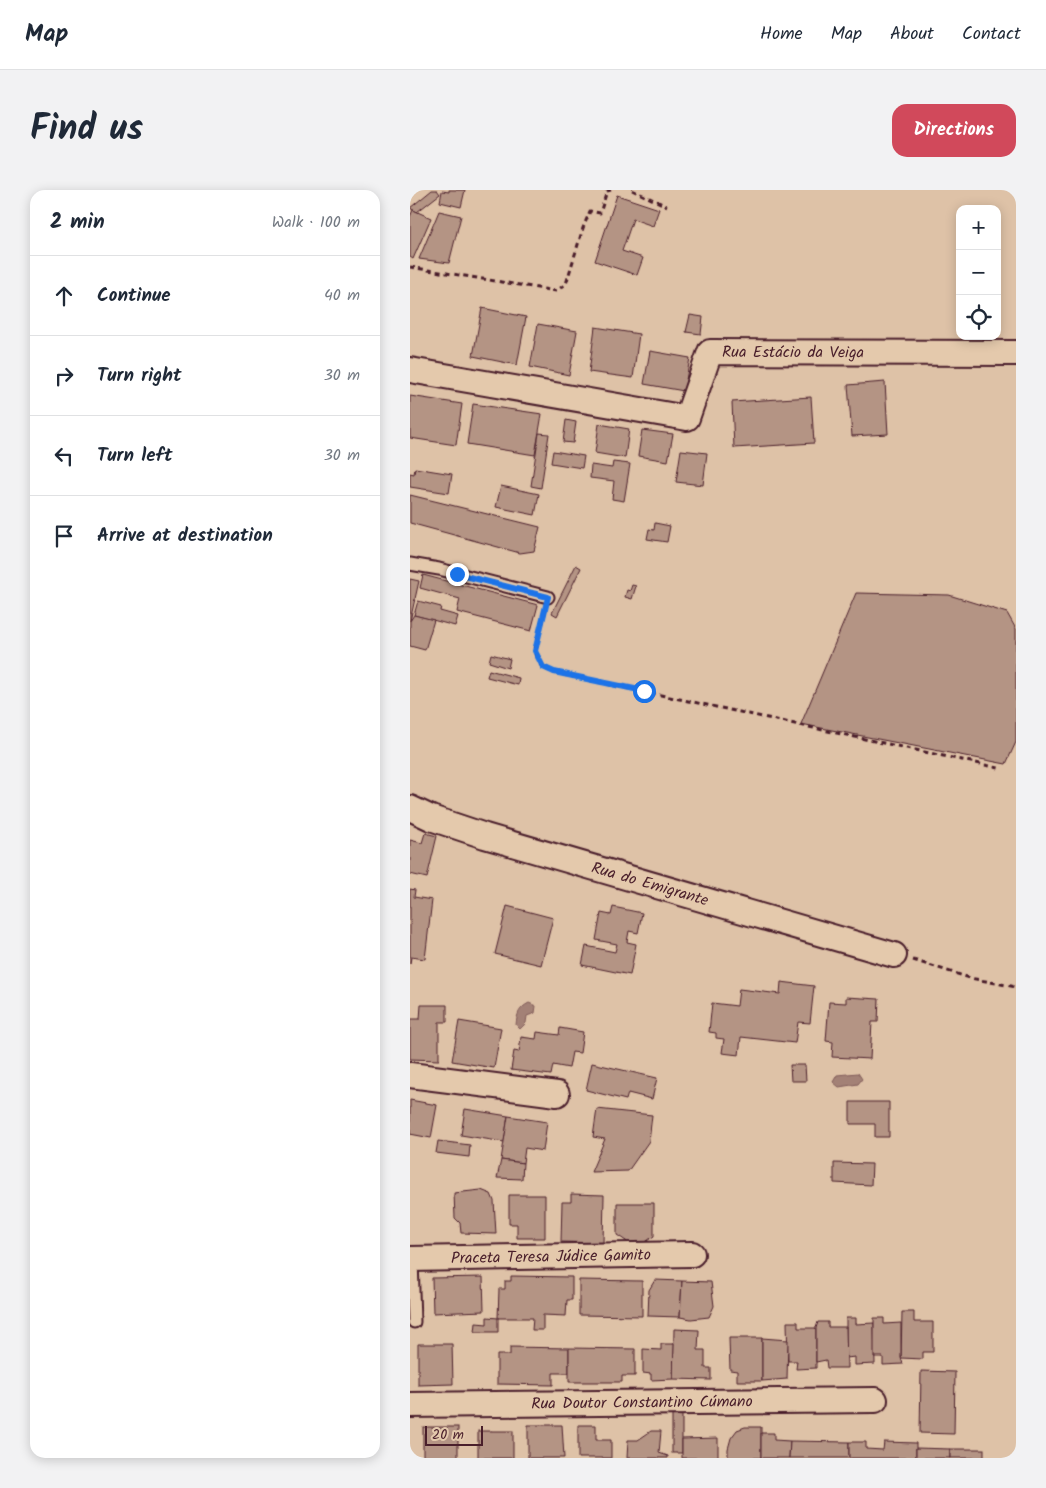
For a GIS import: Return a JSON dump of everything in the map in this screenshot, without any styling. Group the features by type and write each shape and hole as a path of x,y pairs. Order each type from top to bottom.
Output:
{"street":[{"name":"Rua Estácio da Veiga","path":"410,370 687,418 710,352 1016,353"},
{"name":"Rua do Emigrante","path":"410,808 431,818 485,836 894,955"},
{"path":"410,1075 557,1094"},
{"name":"Praceta Teresa Júdice Gamito","path":"411,1259 692,1254"},
{"name":"Rua Doutor Constantino Cúmano","path":"410,1405 875,1400"}],"lane":[{"path":"410,564 439,569 548,597"},
{"path":"411,1259 414,1322"}],"path":[{"path":"410,267 556,291 566,284 590,211 600,213 607,192 610,190"},
{"path":"632,190 668,206"},
{"path":"548,597 535,651 543,667 554,672 999,768"},
{"path":"894,955 970,978 1016,987"}],"shaded area":[{"path":"529,1003 536,1006 535,1013 527,1016 526,1023 520,1029 516,1025 518,1015 521,1009"},
{"path":"858,1073 862,1079 858,1084 839,1087 833,1082 837,1075"}],"building":[{"path":"432,190 437,190 440,194 417,212 410,208"},
{"path":"449,190 465,190 461,207 440,202 442,191 449,192"},
{"path":"617,195 659,209 653,226 633,219 622,251 643,258 637,275 595,261"},
{"path":"413,210 431,218 413,259 410,257 410,217"},
{"path":"439,211 461,216 449,263 419,259"},
{"path":"482,308 526,317 517,365 473,356"},
{"path":"690,315 703,317 701,334 686,332"},
{"path":"538,324 577,331 569,375 530,367"},
{"path":"595,327 639,334 633,378 589,372"},
{"path":"650,351 690,358 684,391 644,384"},
{"path":"885,382 888,434 852,436 848,385"},
{"path":"410,396 462,404 456,445 410,438"},
{"path":"811,397 814,443 734,448 732,402"},
{"path":"473,404 542,414 535,455 467,444"},
{"path":"566,420 576,422 573,443 563,442"},
{"path":"599,424 629,429 625,458 595,453"},
{"path":"642,430 673,434 668,461 638,456"},
{"path":"539,433 549,434 541,488 531,486"},
{"path":"681,450 707,453 703,485 676,482"},
{"path":"553,451 584,456 582,468 551,463"},
{"path":"613,462 630,464 624,501 612,499 614,481 590,478 591,465 612,468"},
{"path":"415,468 452,474 449,493 410,487 410,473 414,474"},
{"path":"501,486 539,494 535,515 496,507"},
{"path":"410,495 540,527 534,551 520,553 410,523"},
{"path":"655,523 670,526 667,542 647,539 649,529 654,530"},
{"path":"576,565 581,568 557,616 552,613"},
{"path":"423,575 538,605 531,631 457,612 460,599 420,588"},
{"path":"410,579 419,581 410,621"},
{"path":"632,585 636,586 632,599 625,597 627,590 630,591"},
{"path":"856,593 949,595 1007,613 1016,629 1016,742 1006,764 801,724"},
{"path":"418,601 441,607 440,611 458,616 455,626 414,615"},
{"path":"414,615 434,620 425,650 410,646 410,621"},
{"path":"491,654 510,659 508,668 489,662"},
{"path":"489,670 519,678 518,685 487,677"},
{"path":"425,833 437,836 427,878 410,874 410,840 422,843"},
{"path":"410,889 415,890 414,897 432,900 425,959 411,957 410,964"},
{"path":"507,906 553,918 541,965 495,954"},
{"path":"613,907 642,913 638,933 629,931 627,942 636,944 630,975 582,965 586,946 615,952 617,944 596,940 601,913 611,915"},
{"path":"781,982 814,986 810,1023 798,1022 795,1043 741,1037 739,1055 722,1053 724,1039 716,1038 716,1033 709,1032 712,1003 737,1006 739,989 780,994"},
{"path":"846,997 879,999 878,1022 872,1022 870,1059 832,1057 833,1042 826,1041 829,1002 846,1003"},
{"path":"421,1005 447,1005 447,1022 439,1022 439,1060 410,1059 410,1019 420,1019"},
{"path":"459,1021 501,1028 494,1068 452,1061"},
{"path":"560,1028 583,1032 580,1053 572,1052 569,1068 553,1065 551,1075 511,1070 514,1051 519,1052 521,1037 536,1039 537,1032 559,1035"},
{"path":"592,1063 657,1078 652,1099 628,1093 626,1100 586,1090"},
{"path":"790,1065 805,1065 806,1081 791,1081"},
{"path":"410,1100 437,1105 431,1138 410,1134"},
{"path":"850,1102 889,1102 889,1137 875,1137 875,1124 850,1124"},
{"path":"465,1109 508,1116 504,1142 461,1135"},
{"path":"597,1109 652,1115 649,1141 628,1171 591,1172 605,1139 593,1137"},
{"path":"508,1116 547,1122 543,1151 525,1148 523,1163 501,1160"},
{"path":"438,1141 470,1145 469,1157 436,1153"},
{"path":"501,1160 523,1163 522,1179 497,1178"},
{"path":"834,1163 872,1164 871,1185 834,1183"},
{"path":"481,1190 491,1194 494,1201 496,1234 461,1233 460,1223 455,1218 454,1193"},
{"path":"571,1194 604,1195 603,1243 561,1242 562,1202 571,1202"},
{"path":"509,1195 545,1195 545,1238 517,1238 517,1224 509,1224"},
{"path":"617,1203 654,1203 654,1236 644,1243 629,1243 617,1235"},
{"path":"511,1276 572,1277 572,1300 567,1300 566,1316 543,1315 543,1330 532,1330 533,1318 498,1318 499,1289 505,1289 505,1281 511,1281"},
{"path":"483,1277 484,1311 433,1313 432,1278"},
{"path":"579,1280 642,1281 642,1316 579,1315"},
{"path":"655,1280 682,1281 680,1317 648,1316 649,1290"},
{"path":"682,1281 711,1282 714,1306 709,1317 691,1319 680,1317"},
{"path":"902,1312 914,1312 914,1322 933,1322 933,1352 923,1352 923,1359 901,1358"},
{"path":"487,1317 498,1318 498,1332 475,1332 476,1323 487,1324"},
{"path":"846,1318 856,1318 856,1324 874,1323 875,1364 855,1365 855,1357 846,1358"},
{"path":"874,1318 884,1318 884,1324 901,1323 901,1358 903,1364 883,1365 883,1357 874,1357"},
{"path":"787,1322 798,1322 798,1328 816,1328 816,1368 796,1369 797,1361 788,1361"},
{"path":"818,1322 828,1322 828,1327 846,1327 847,1368 827,1368 826,1360 816,1362 816,1328"},
{"path":"674,1329 699,1330 698,1350 705,1350 705,1368 711,1368 711,1380 673,1379"},
{"path":"729,1338 762,1338 762,1381 737,1381 737,1371 730,1370"},
{"path":"762,1338 788,1340 787,1379 762,1381"},
{"path":"418,1344 452,1344 453,1384 418,1385"},
{"path":"661,1344 674,1344 673,1379 651,1380 651,1374 643,1373 643,1349 661,1350"},
{"path":"510,1347 569,1348 569,1373 553,1373 553,1385 497,1384 497,1355 510,1355"},
{"path":"569,1348 635,1349 635,1376 622,1376 622,1382 569,1382"},
{"path":"921,1371 955,1372 954,1434 920,1433"},
{"path":"672,1413 682,1413 682,1453 672,1453"},
{"path":"528,1425 562,1425 564,1458 528,1458"},
{"path":"578,1425 596,1425 596,1440 611,1440 611,1458 578,1458"},
{"path":"423,1427 458,1427 458,1458 423,1458"},
{"path":"745,1427 761,1427 761,1458 728,1458 731,1438 737,1430"},
{"path":"478,1431 513,1431 513,1458 478,1458"},
{"path":"651,1431 661,1431 659,1453 668,1456 668,1458 627,1458 628,1440 638,1440"},
{"path":"761,1433 774,1433 774,1440 790,1441 789,1458 761,1458"},
{"path":"718,1438 718,1458 682,1458 682,1439"},
{"path":"790,1441 849,1442 849,1458 789,1458"},
{"path":"849,1442 866,1442 866,1449 883,1450 884,1442 916,1443 916,1458 849,1458"},
{"path":"916,1448 950,1449 950,1458 916,1458"},
{"path":"950,1449 984,1449 984,1458 950,1458"}],"route":[{"path":"457,574 548,597 535,651 543,667 554,672 644,691"}]}
